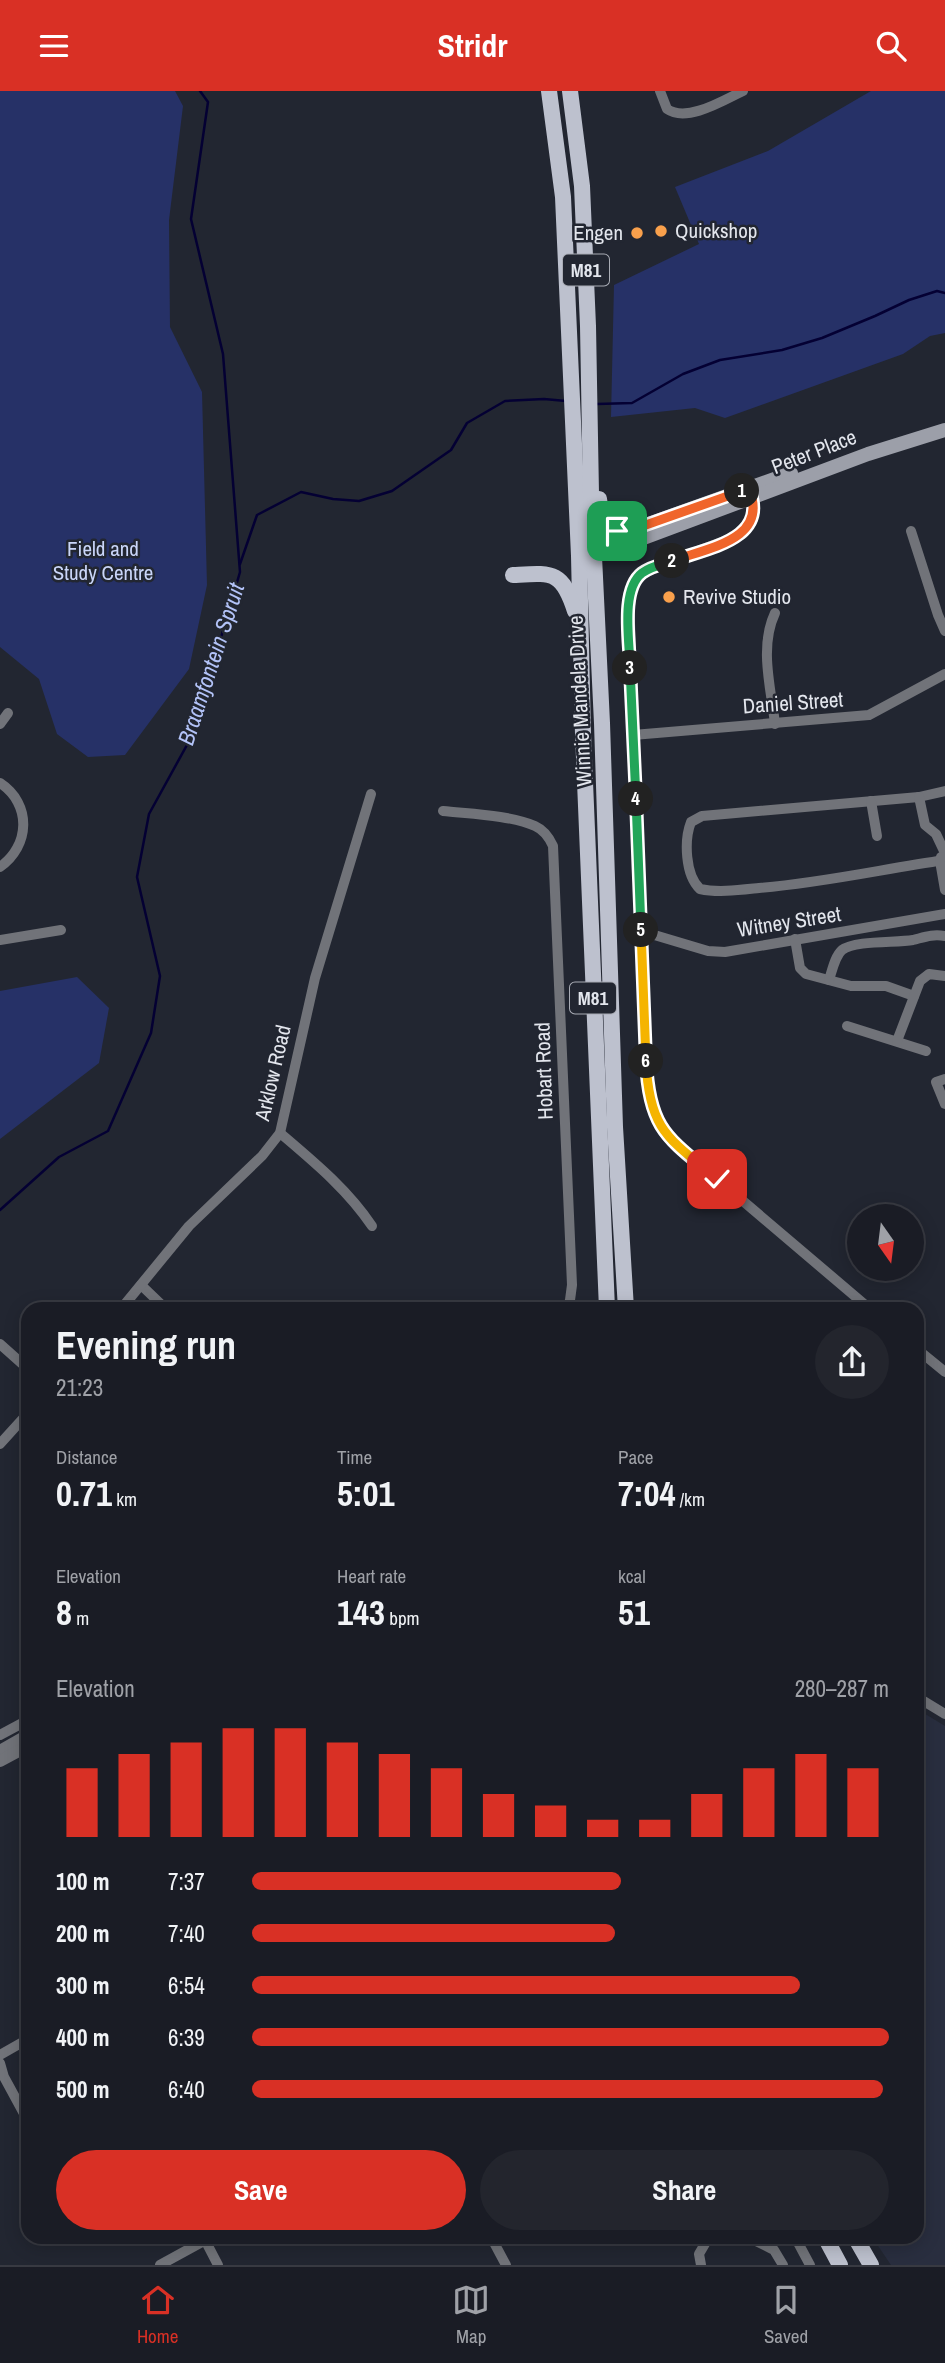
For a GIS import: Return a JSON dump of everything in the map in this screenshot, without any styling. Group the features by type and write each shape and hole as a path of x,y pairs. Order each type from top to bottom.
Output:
{"main road":[{"name":"Winnie Mandela Drive","path":"549,91 563,197 573,418 603,736 615,1127 626,1302"},
{"name":"Winnie Mandela Drive","path":"570,91 582,186 591,417 580,627 607,1302"},
{"name":"Peter Place","path":"586,549 633,542 750,493 922,427 945,421"},
{"name":"Peter Place","path":"586,549 626,532 945,430"},
{"path":"591,455 604,521 611,529 626,532"},
{"path":"513,575 543,574 564,583 580,627"},
{"path":"829,2244 840,2265"},
{"path":"859,2244 871,2265"}],"street":[{"path":"660,91 667,109 677,114 709,107 743,91"},
{"path":"750,493 751,524 743,534 647,570 631,586 629,603 633,735 647,1086 656,1119 677,1145 862,1302"},
{"path":"911,531 945,631"},
{"path":"775,613 769,624 766,643 775,723"},
{"name":"Daniel Street","path":"633,735 869,715 945,674"},
{"path":"0,783 15,796 24,824 19,848 0,867"},
{"path":"943,856 783,886 709,891 700,889 695,884 690,869 687,838 693,819 702,816 919,797 945,791"},
{"name":"Arklow Road","path":"127,1302 189,1226 262,1156 280,1133 315,978 371,794"},
{"path":"919,797 925,825 936,834 943,856 945,890"},
{"path":"871,801 877,836"},
{"name":"Hobart Road","path":"443,811 520,821 546,833 553,846 572,1285 569,1302"},
{"name":"Witney Street","path":"641,931 716,952 945,914"},
{"path":"0,940 61,930"},
{"path":"829,980 839,954 847,948 893,940 913,940 930,935 945,936"},
{"path":"795,939 802,971 851,986 886,986 914,996"},
{"path":"897,1041 924,976 945,976"},
{"path":"847,1026 926,1051"},
{"path":"945,1079 936,1082 945,1104"},
{"path":"280,1133 320,1166 356,1203 372,1226"},
{"path":"141,1285 159,1302"},
{"path":"0,1344 21,1363"},
{"path":"924,1355 945,1372"},
{"path":"924,1362 934,1363"},
{"path":"0,1444 21,1421"},
{"path":"924,1701 945,1714"},
{"path":"0,1735 21,1724"},
{"path":"0,1751 21,1739"},
{"path":"0,1761 21,1750"},
{"path":"0,2055 21,2043"},
{"path":"0,2063 2,2076 21,2109"},
{"path":"160,2265 197,2244"},
{"path":"210,2244 218,2265"},
{"path":"495,2244 506,2265"},
{"path":"701,2265 698,2256 705,2244"},
{"path":"762,2244 774,2250 783,2265"},
{"path":"799,2244 810,2265"}],"shaded area":[{"path":"924,1713 945,1726 945,2265 891,2265 877,2244 924,2244"}],"green space":[{"name":"Field and Study Centre","path":"0,91 175,91 183,106 169,220 170,327 202,392 207,585 189,669 125,755 88,757 57,734 39,679 0,647"},
{"path":"871,91 945,91 945,333 930,336 903,354 725,418 695,408 611,417 614,285 699,244 675,187 768,151"},
{"path":"77,977 109,1008 99,1063 0,1139 0,991"}],"waterway":[{"name":"Braamfontein Spruit","path":"0,1210 59,1157 108,1131 151,1033 160,976 137,877 149,814 193,734 240,572 223,354 191,219 208,102 200,91"},
{"path":"597,404 632,403 683,374 720,360 782,350 822,338 909,300 937,291 945,293"},
{"path":"240,564 257,515 301,492 359,501 392,491 451,450 467,423 505,401 566,401"}],"place":[{"name":"Quickshop","path":"661,231"},
{"name":"Engen","path":"637,233"},
{"name":"Revive Studio","path":"669,597"}],"route":[{"path":"617,531 626,532 749,489 752,498 751,524 743,534 647,570 635,580 629,596 647,1086 652,1110 662,1128 677,1145 717,1179"}]}
